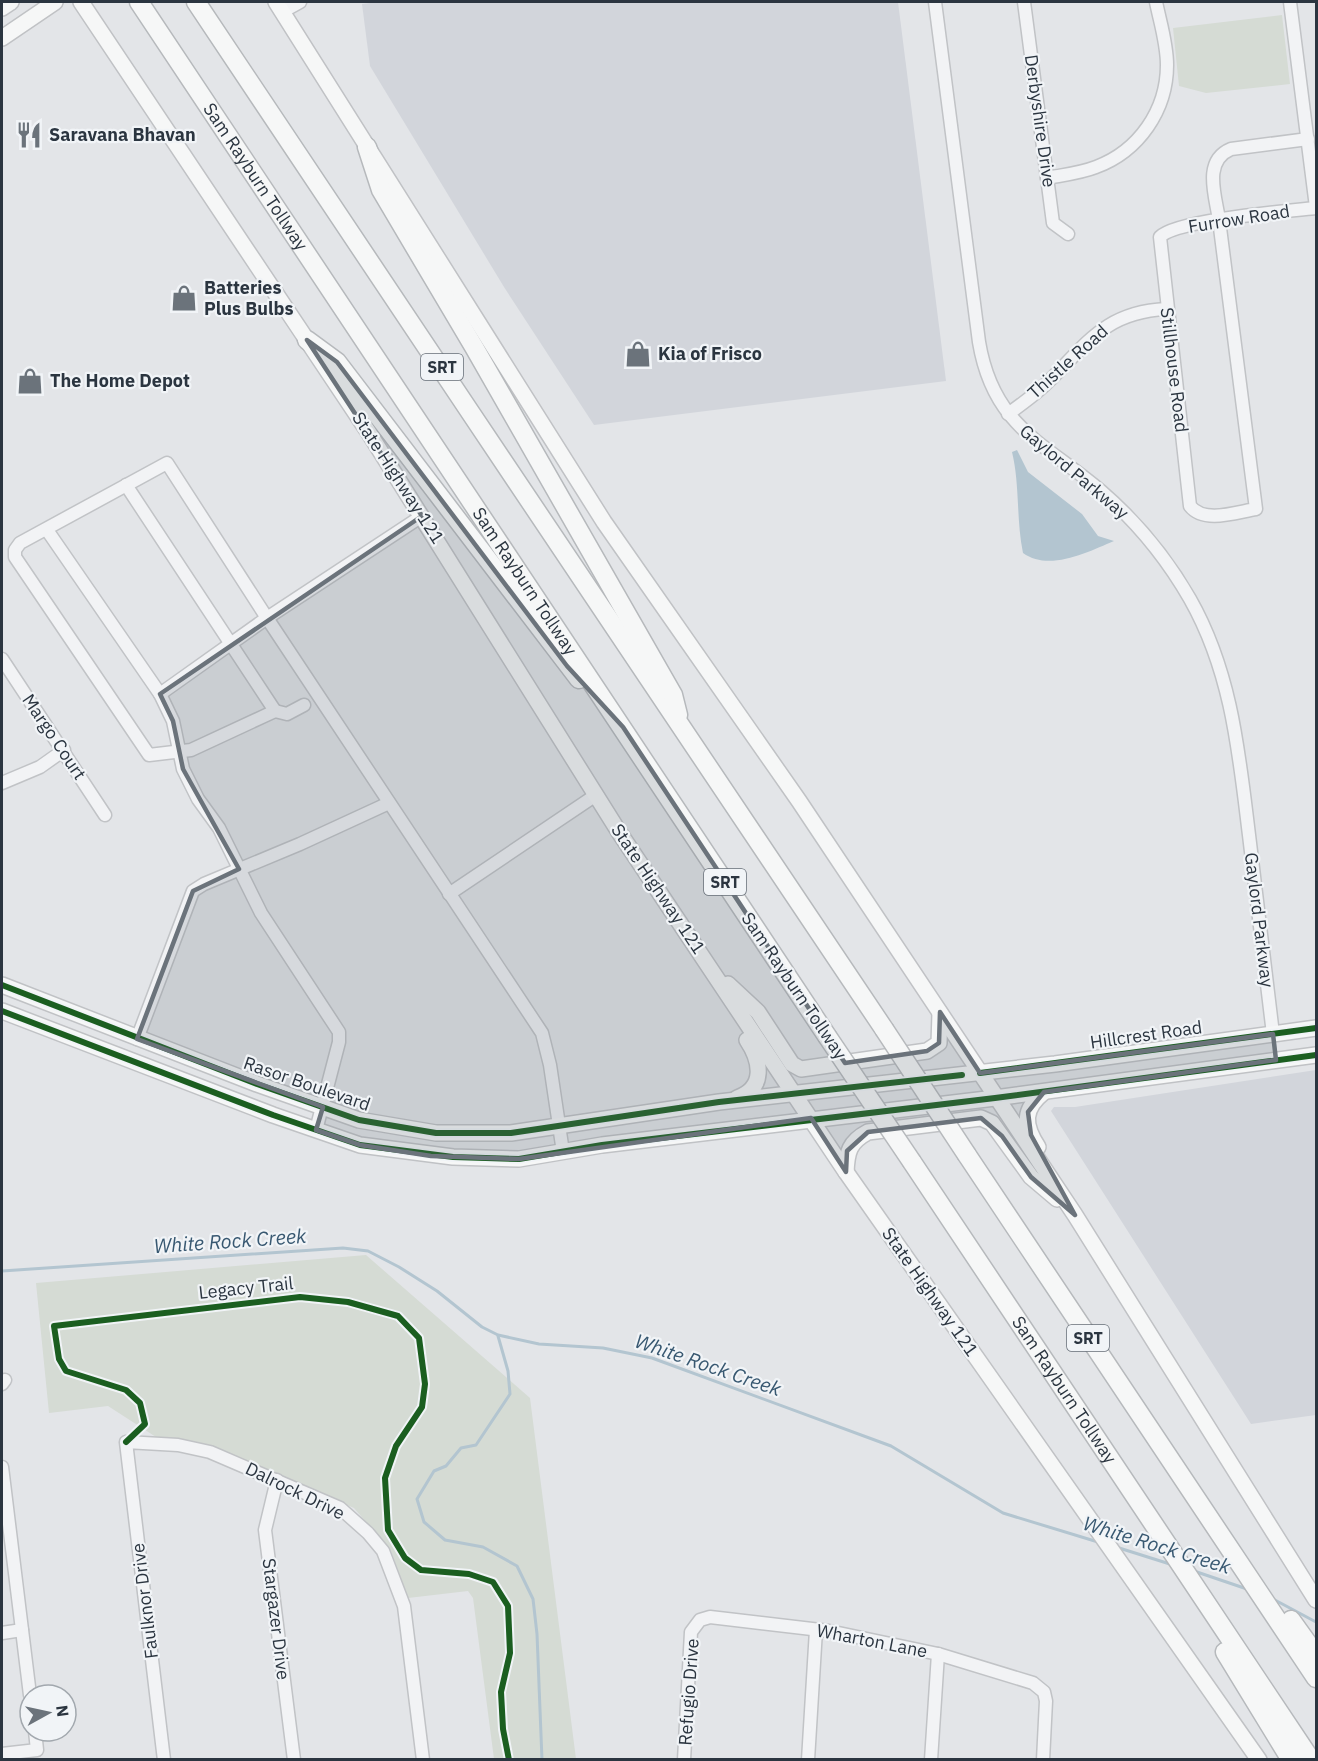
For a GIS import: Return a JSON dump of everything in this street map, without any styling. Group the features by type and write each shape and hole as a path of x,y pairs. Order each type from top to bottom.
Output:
{"highway":[{"name":"Sam Rayburn Tollway","path":"139,2 1311,1760"},
{"name":"SRT","path":"196,2 580,574 683,734 884,1029 1210,1521 1317,1678"},
{"path":"367,147 381,190 474,347 673,695 683,734"},
{"path":"307,340 337,362 567,666 622,727"},
{"path":"1210,1521 1257,1572 1317,1655"},
{"path":"1172,1552 1193,1600 1291,1760"}],"main road":[{"path":"2,8 10,2"},
{"name":"State Highway 121","path":"81,2 422,516 596,795 846,1173 1259,1760"},
{"path":"2,38 51,5"},
{"path":"279,7 604,522 799,801 1075,1215 1317,1600"},
{"path":"709,966 758,1012 792,1064 801,1069 927,1051 939,1043 940,1012"},
{"path":"709,966 726,1009 757,1055 759,1066 759,1077 750,1092 723,1102"},
{"name":"Rasor Boulevard","path":"2,985 137,1039 359,1120 436,1133 511,1133 723,1102 795,1094"},
{"path":"2,1011 360,1145 431,1156 519,1160 811,1118 1044,1092 1317,1055"},
{"name":"Hillcrest Road","path":"795,1094 980,1073 1317,1028"},
{"path":"1273,1034 1276,1060"},
{"path":"1044,1092 1031,1103 1028,1112 1031,1136 1058,1178 1075,1215"},
{"path":"846,1173 847,1151 855,1139 868,1132 981,1118 992,1123 1031,1177 1075,1215"}],"street":[{"path":"279,7 300,2"},
{"name":"Gaylord Parkway","path":"934,2 981,353 990,382 1008,414 1035,442 1102,492 1136,525 1174,573 1206,632 1221,670 1234,721 1273,1034"},
{"name":"Derbyshire Drive","path":"1024,2 1053,223 1068,234"},
{"path":"1047,178 1087,170 1110,161 1133,145 1154,117 1163,94 1167,63 1156,2"},
{"path":"1290,2 1317,207"},
{"path":"1219,220 1213,170 1221,155 1231,149 1308,139"},
{"name":"Furrow Road","path":"1163,234 1175,229 1219,220 1317,207"},
{"name":"Stillhouse Road","path":"1163,234 1159,243 1191,506 1198,513 1208,515 1256,509 1219,220"},
{"name":"Thistle Road","path":"1008,414 1042,388 1082,344 1102,328 1134,313 1166,309"},
{"path":"304,705 287,714 276,711 191,750 149,755 15,557 15,550 20,543 166,464 542,1033 550,1065 563,1152"},
{"path":"126,485 276,711"},
{"path":"160,694 231,642 422,516"},
{"path":"47,530 160,694 173,721 183,769 198,799 219,828 261,913 339,1032 316,1130"},
{"name":"Margo Court","path":"2,659 105,815"},
{"path":"2,783 40,767 64,750"},
{"path":"449,894 596,795"},
{"path":"137,1039 193,891 204,884 389,803"},
{"name":"Dalrock Drive","path":"126,1442 178,1445 210,1452 340,1508 368,1533 383,1551 404,1606 423,1760"},
{"name":"Faulknor Drive","path":"126,1442 164,1760"},
{"path":"2,1467 4,1514 29,1683"},
{"name":"Stargazer Drive","path":"277,1480 265,1530 294,1760"},
{"name":"Wharton Lane","path":"696,1624 710,1617 816,1630 938,1654 1033,1683 1044,1692 1042,1760"},
{"name":"Refugio Drive","path":"684,1760 691,1632 696,1624"},
{"path":"2,1633 22,1630"},
{"path":"808,1760 816,1630"},
{"path":"931,1760 938,1654"},
{"path":"2,1754 37,1750 36,1743"}],"highlighted area":[{"path":"307,340 337,362 567,666 623,727 845,1063 927,1051 939,1043 940,1012 980,1073 1273,1034 1276,1060 1044,1092 1028,1112 1031,1135 1075,1215 1031,1177 1002,1136 981,1118 868,1132 847,1151 846,1172 811,1118 519,1159 431,1156 360,1145 316,1130 323,1107 137,1039 193,891 239,869 183,769 173,721 160,694 422,516"}],"shaded area":[{"path":"378,2 898,2 946,381 594,425 504,287 370,66 362,4"},
{"path":"1282,15 1290,84 1206,93 1179,86 1173,28"},
{"path":"1316,1070 1316,1415 1251,1424 1051,1111 1054,1107 1075,1107"},
{"path":"366,1255 530,1398 576,1759 494,1759 473,1598 468,1591 408,1598 391,1551 354,1508 199,1443 156,1437 108,1406 49,1413 36,1283"}],"water":[{"path":"1017,450 1028,472 1082,514 1098,536 1114,541 1081,555 1056,560 1045,561 1023,553 1012,452"}],"waterway":[{"name":"White Rock Creek","path":"2,1271 343,1248 368,1251 437,1291 482,1327 498,1335 539,1344 603,1348 652,1358 891,1446 1003,1513 1098,1542"},
{"path":"498,1336 508,1371 510,1394 476,1445 461,1448 446,1466 434,1471 417,1499 424,1522 445,1540 483,1547 517,1566 533,1599 537,1634 542,1760"},
{"name":"White Rock Creek","path":"1116,1547 1173,1565"},
{"name":"White Rock Creek","path":"1194,1571 1247,1589"},
{"name":"White Rock Creek","path":"1273,1599 1316,1622"}],"cycle path":[{"path":"2,985 257,1084 359,1120 436,1133 511,1133 719,1102 962,1075"},
{"path":"2,1011 273,1115 360,1145 453,1157 519,1159 602,1145 995,1098 1316,1055"},
{"path":"980,1073 1316,1028"},
{"name":"Legacy Trail","path":"126,1442 145,1424 140,1403 126,1390 66,1371 59,1359 54,1326 300,1297 348,1302 398,1316 419,1338 425,1384 422,1407 396,1446 385,1478 388,1530 405,1558 421,1570 469,1574 493,1582 508,1606 510,1653 501,1692 503,1729 509,1760"}],"place":[{"name":"Saravana Bhavan","path":"29,135"},
{"name":"Batteries Plus Bulbs","path":"184,298"},
{"name":"Kia of Frisco","path":"638,354"},
{"name":"The Home Depot","path":"30,381"}]}
